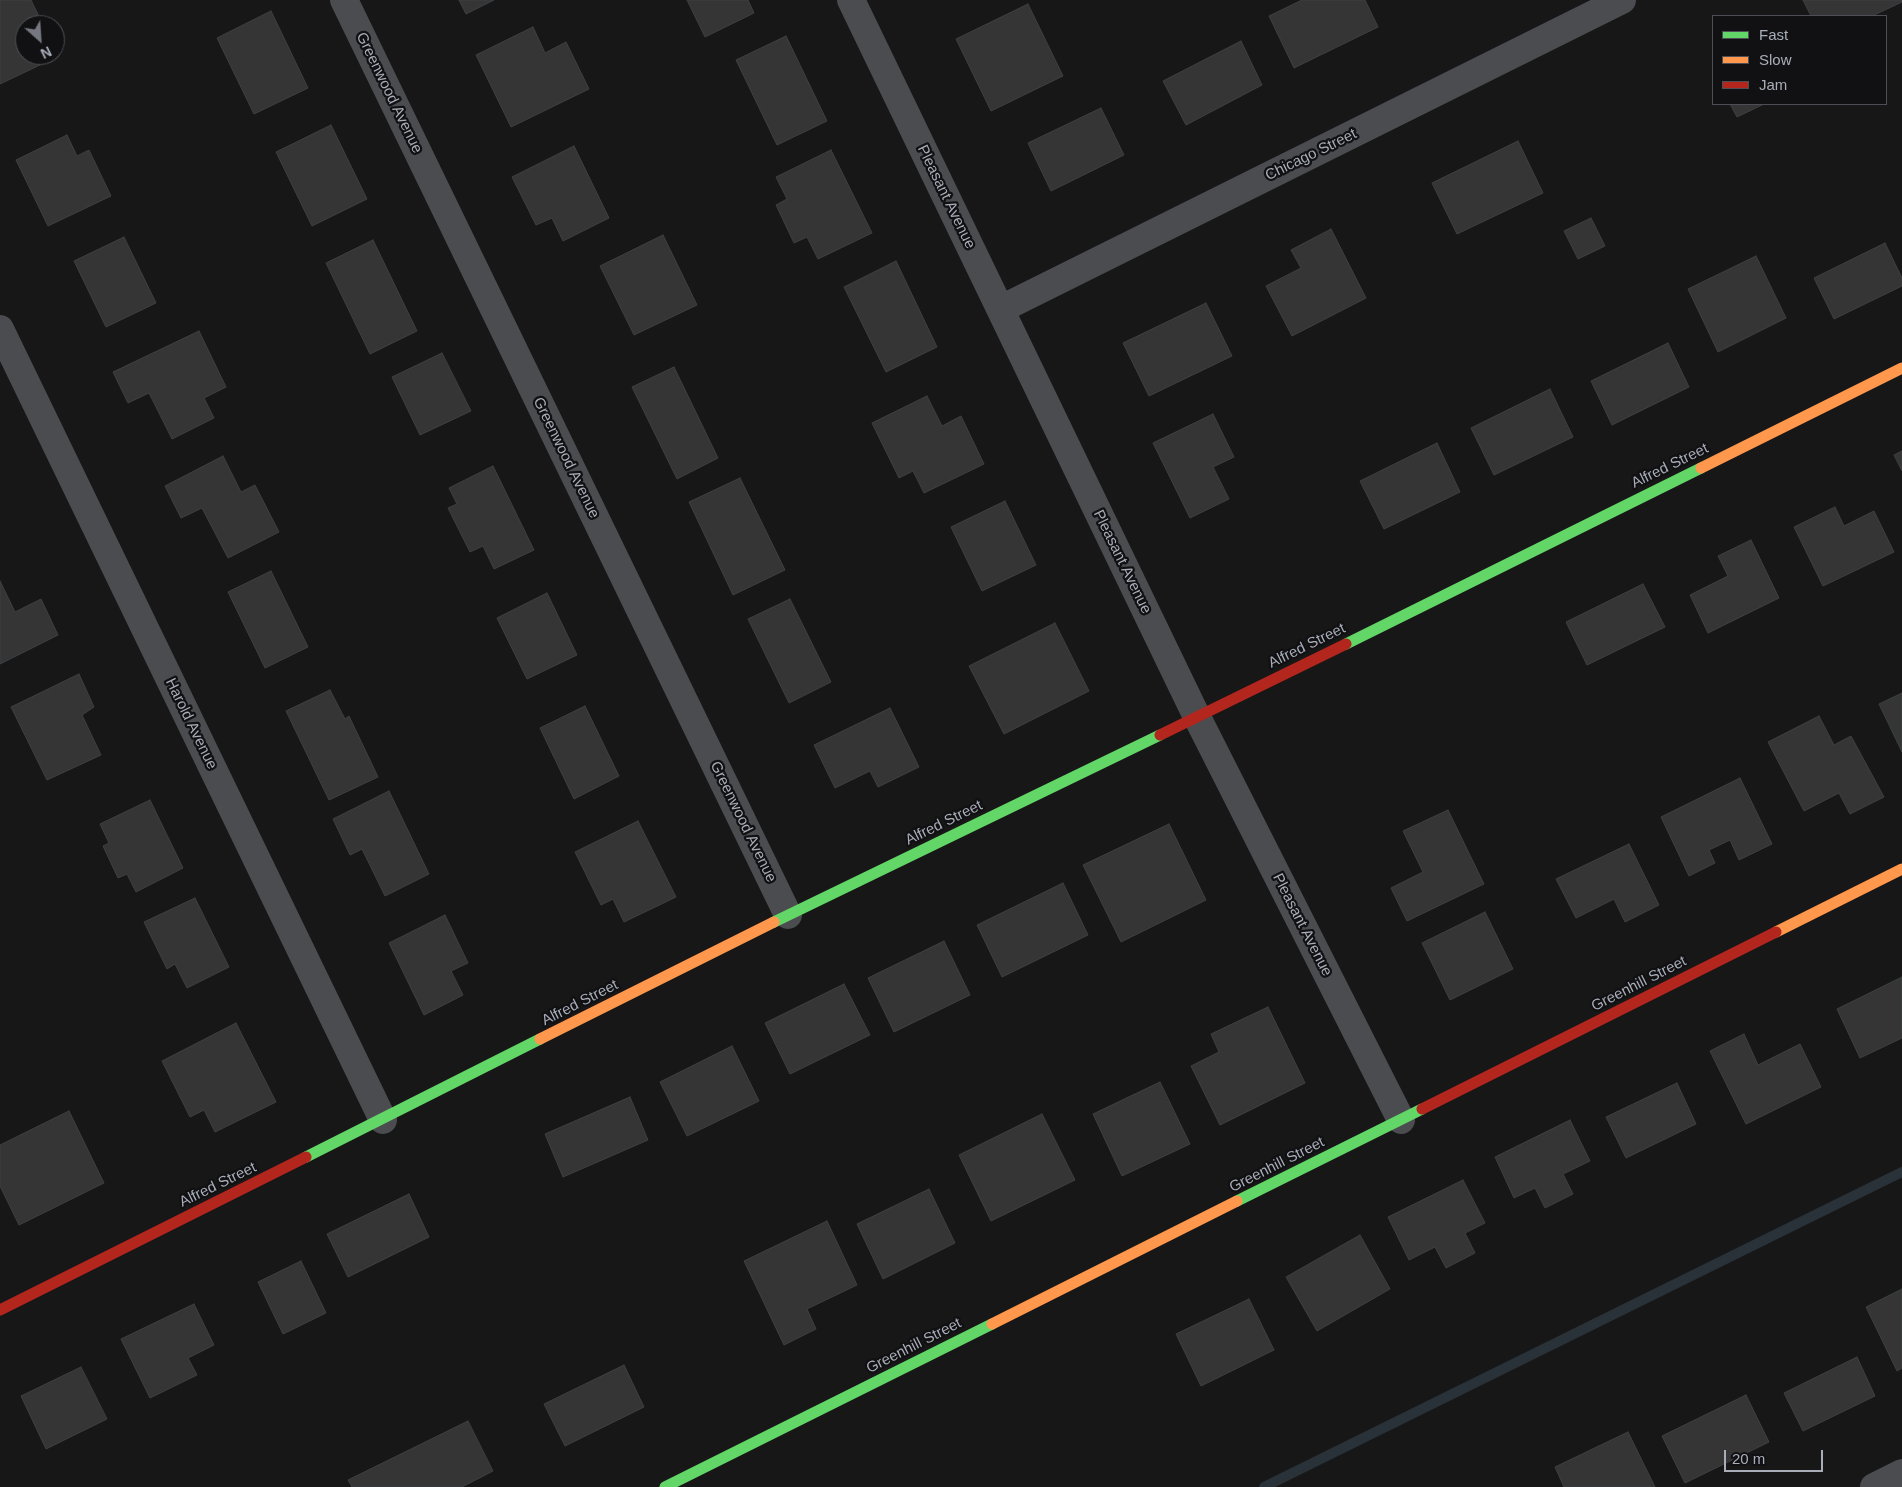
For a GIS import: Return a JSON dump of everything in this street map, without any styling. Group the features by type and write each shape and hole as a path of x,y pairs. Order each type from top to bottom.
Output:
{"street":[{"name":"Greenwood Avenue","path":"344,0 788,915"},
{"name":"Pleasant Avenue","path":"851,0 1196,718 1400,1120"},
{"name":"Chicago Street","path":"1000,309 1622,0"},
{"name":"Harold Avenue","path":"0,328 383,1120"},
{"name":"Alfred Street","path":"0,1310 383,1120 788,915 1196,718 1902,368"},
{"name":"Greenhill Street","path":"665,1487 1902,869"},
{"path":"1874,1487 1902,1473"}],"building":[{"path":"0,0 31,0 38,15 15,15 15,65 40,65 0,84"},
{"path":"459,0 494,0 466,14"},
{"path":"687,0 748,0 754,13 705,37"},
{"path":"1302,0 1365,0 1378,27 1294,68 1269,16"},
{"path":"1803,0 1902,0 1902,2 1874,15 1810,15"},
{"path":"1028,4 1063,76 991,111 956,39"},
{"path":"271,11 308,88 254,114 217,38"},
{"path":"533,27 545,53 566,42 589,89 511,127 476,55"},
{"path":"786,36 827,121 777,145 736,60"},
{"path":"1241,41 1262,85 1186,125 1163,81"},
{"path":"1731,105 1762,105 1737,117"},
{"path":"1101,108 1124,155 1051,191 1028,143"},
{"path":"331,125 367,199 312,226 276,152"},
{"path":"67,135 77,156 89,150 111,196 48,226 16,160"},
{"path":"1518,141 1543,193 1457,234 1432,183"},
{"path":"574,146 609,218 563,241 552,218 536,225 512,177"},
{"path":"831,150 872,233 818,259 807,237 794,243 776,205 787,199 776,177"},
{"path":"1591,218 1605,246 1578,259 1564,231"},
{"path":"1331,229 1366,298 1292,336 1266,286 1301,268 1291,250"},
{"path":"663,235 697,305 634,335 600,266"},
{"path":"124,237 156,303 106,327 74,261"},
{"path":"373,240 417,331 370,354 326,263"},
{"path":"1885,243 1902,278 1902,286 1834,319 1814,278"},
{"path":"1756,256 1786,318 1718,352 1688,289"},
{"path":"896,261 937,347 886,372 844,287"},
{"path":"1206,303 1232,356 1149,396 1123,343"},
{"path":"199,331 226,387 204,398 214,418 172,439 149,393 128,403 113,372"},
{"path":"1668,343 1689,387 1612,425 1591,381"},
{"path":"442,353 471,411 420,435 392,377"},
{"path":"674,367 718,458 677,479 632,387"},
{"path":"1550,389 1573,437 1494,475 1471,428"},
{"path":"927,396 942,426 961,416 984,464 924,493 913,471 899,478 872,423"},
{"path":"1213,414 1234,457 1213,467 1229,499 1190,518 1153,443"},
{"path":"1437,443 1460,492 1384,529 1360,481"},
{"path":"1902,451 1902,471 1894,455"},
{"path":"223,456 241,492 255,485 279,532 228,558 202,508 181,518 165,486"},
{"path":"493,466 534,550 494,569 483,546 470,552 448,508 457,504 449,488"},
{"path":"740,478 785,570 733,595 689,502"},
{"path":"1005,501 1036,565 982,591 951,527"},
{"path":"1835,507 1844,526 1874,511 1894,552 1823,586 1794,527"},
{"path":"1751,540 1779,598 1708,633 1690,595 1728,576 1718,556"},
{"path":"271,571 308,647 265,668 228,592"},
{"path":"0,581 15,612 41,599 58,635 0,664"},
{"path":"1643,584 1665,627 1587,665 1566,622"},
{"path":"547,593 577,655 527,679 497,618"},
{"path":"790,599 831,682 789,703 748,619"},
{"path":"1055,623 1089,691 1004,734 969,666"},
{"path":"79,674 94,707 82,715 101,755 47,780 11,707"},
{"path":"330,690 345,719 349,716 378,777 329,800 286,711"},
{"path":"1902,693 1902,752 1879,704"},
{"path":"585,706 619,776 574,799 540,728"},
{"path":"890,708 919,767 878,787 870,771 835,788 814,745"},
{"path":"1819,716 1834,745 1851,736 1884,797 1850,814 1839,793 1804,811 1768,742"},
{"path":"1740,778 1772,844 1739,860 1730,840 1709,850 1715,863 1689,876 1661,817"},
{"path":"389,791 429,874 385,896 362,849 350,855 333,819"},
{"path":"150,800 183,868 136,892 127,874 118,878 103,846 109,843 100,824"},
{"path":"1448,810 1484,884 1407,921 1391,888 1423,872 1403,831"},
{"path":"638,821 676,897 624,922 613,899 601,905 575,852"},
{"path":"1169,824 1206,900 1121,942 1083,865"},
{"path":"1629,844 1659,905 1625,922 1614,899 1576,918 1556,879"},
{"path":"1063,883 1088,935 1002,977 977,925"},
{"path":"195,898 229,967 187,988 175,964 167,969 144,922"},
{"path":"1485,912 1513,969 1450,1000 1422,943"},
{"path":"445,915 468,963 451,971 463,995 424,1015 389,943"},
{"path":"944,941 970,995 894,1032 868,978"},
{"path":"1902,977 1902,1038 1860,1058 1837,1009"},
{"path":"844,984 870,1035 790,1074 765,1023"},
{"path":"1268,1007 1305,1083 1220,1125 1191,1066 1219,1052 1211,1034"},
{"path":"236,1023 276,1102 215,1132 204,1110 190,1117 162,1061"},
{"path":"1744,1034 1758,1065 1800,1044 1821,1087 1746,1124 1710,1051"},
{"path":"732,1046 759,1101 687,1136 660,1082"},
{"path":"1160,1082 1190,1144 1122,1176 1093,1114"},
{"path":"1677,1083 1696,1124 1626,1158 1606,1117"},
{"path":"630,1097 648,1140 563,1177 545,1134"},
{"path":"69,1111 104,1183 19,1225 0,1186 0,1145"},
{"path":"1042,1114 1075,1180 991,1221 959,1155"},
{"path":"1570,1120 1590,1161 1563,1174 1573,1194 1545,1208 1535,1188 1514,1198 1495,1157"},
{"path":"1463,1180 1485,1223 1465,1233 1475,1253 1446,1268 1435,1247 1409,1260 1388,1217"},
{"path":"929,1189 955,1243 883,1279 857,1224"},
{"path":"409,1194 429,1237 348,1277 327,1234"},
{"path":"827,1221 857,1285 807,1309 816,1329 784,1345 744,1261"},
{"path":"1360,1235 1390,1289 1317,1331 1286,1277"},
{"path":"301,1261 326,1313 283,1334 258,1282"},
{"path":"1902,1289 1902,1368 1897,1371 1866,1307"},
{"path":"1249,1299 1274,1350 1201,1386 1176,1334"},
{"path":"194,1304 214,1345 188,1358 197,1375 150,1398 121,1339"},
{"path":"1857,1357 1875,1396 1803,1431 1784,1393"},
{"path":"624,1365 644,1407 565,1446 544,1404"},
{"path":"81,1367 107,1419 46,1449 21,1396"},
{"path":"1746,1395 1769,1442 1685,1483 1662,1436"},
{"path":"468,1421 493,1471 462,1487 352,1487 348,1480"},
{"path":"1628,1432 1655,1487 1564,1487 1555,1467"}],"waterway":[{"path":"1264,1487 1902,1172"}],"traffic: fast":[{"path":"1346,644 1701,468"},
{"path":"774,922 1160,735"},
{"path":"306,1157 540,1039"},
{"path":"1237,1201 1422,1109"},
{"path":"665,1487 992,1324"}],"traffic: slow":[{"path":"1701,468 1902,368"},
{"path":"1776,932 1902,869"},
{"path":"540,1039 774,922"},
{"path":"992,1324 1237,1201"}],"traffic: jam":[{"path":"1160,735 1346,644"},
{"path":"1422,1109 1776,932"},
{"path":"0,1310 306,1157"}]}
